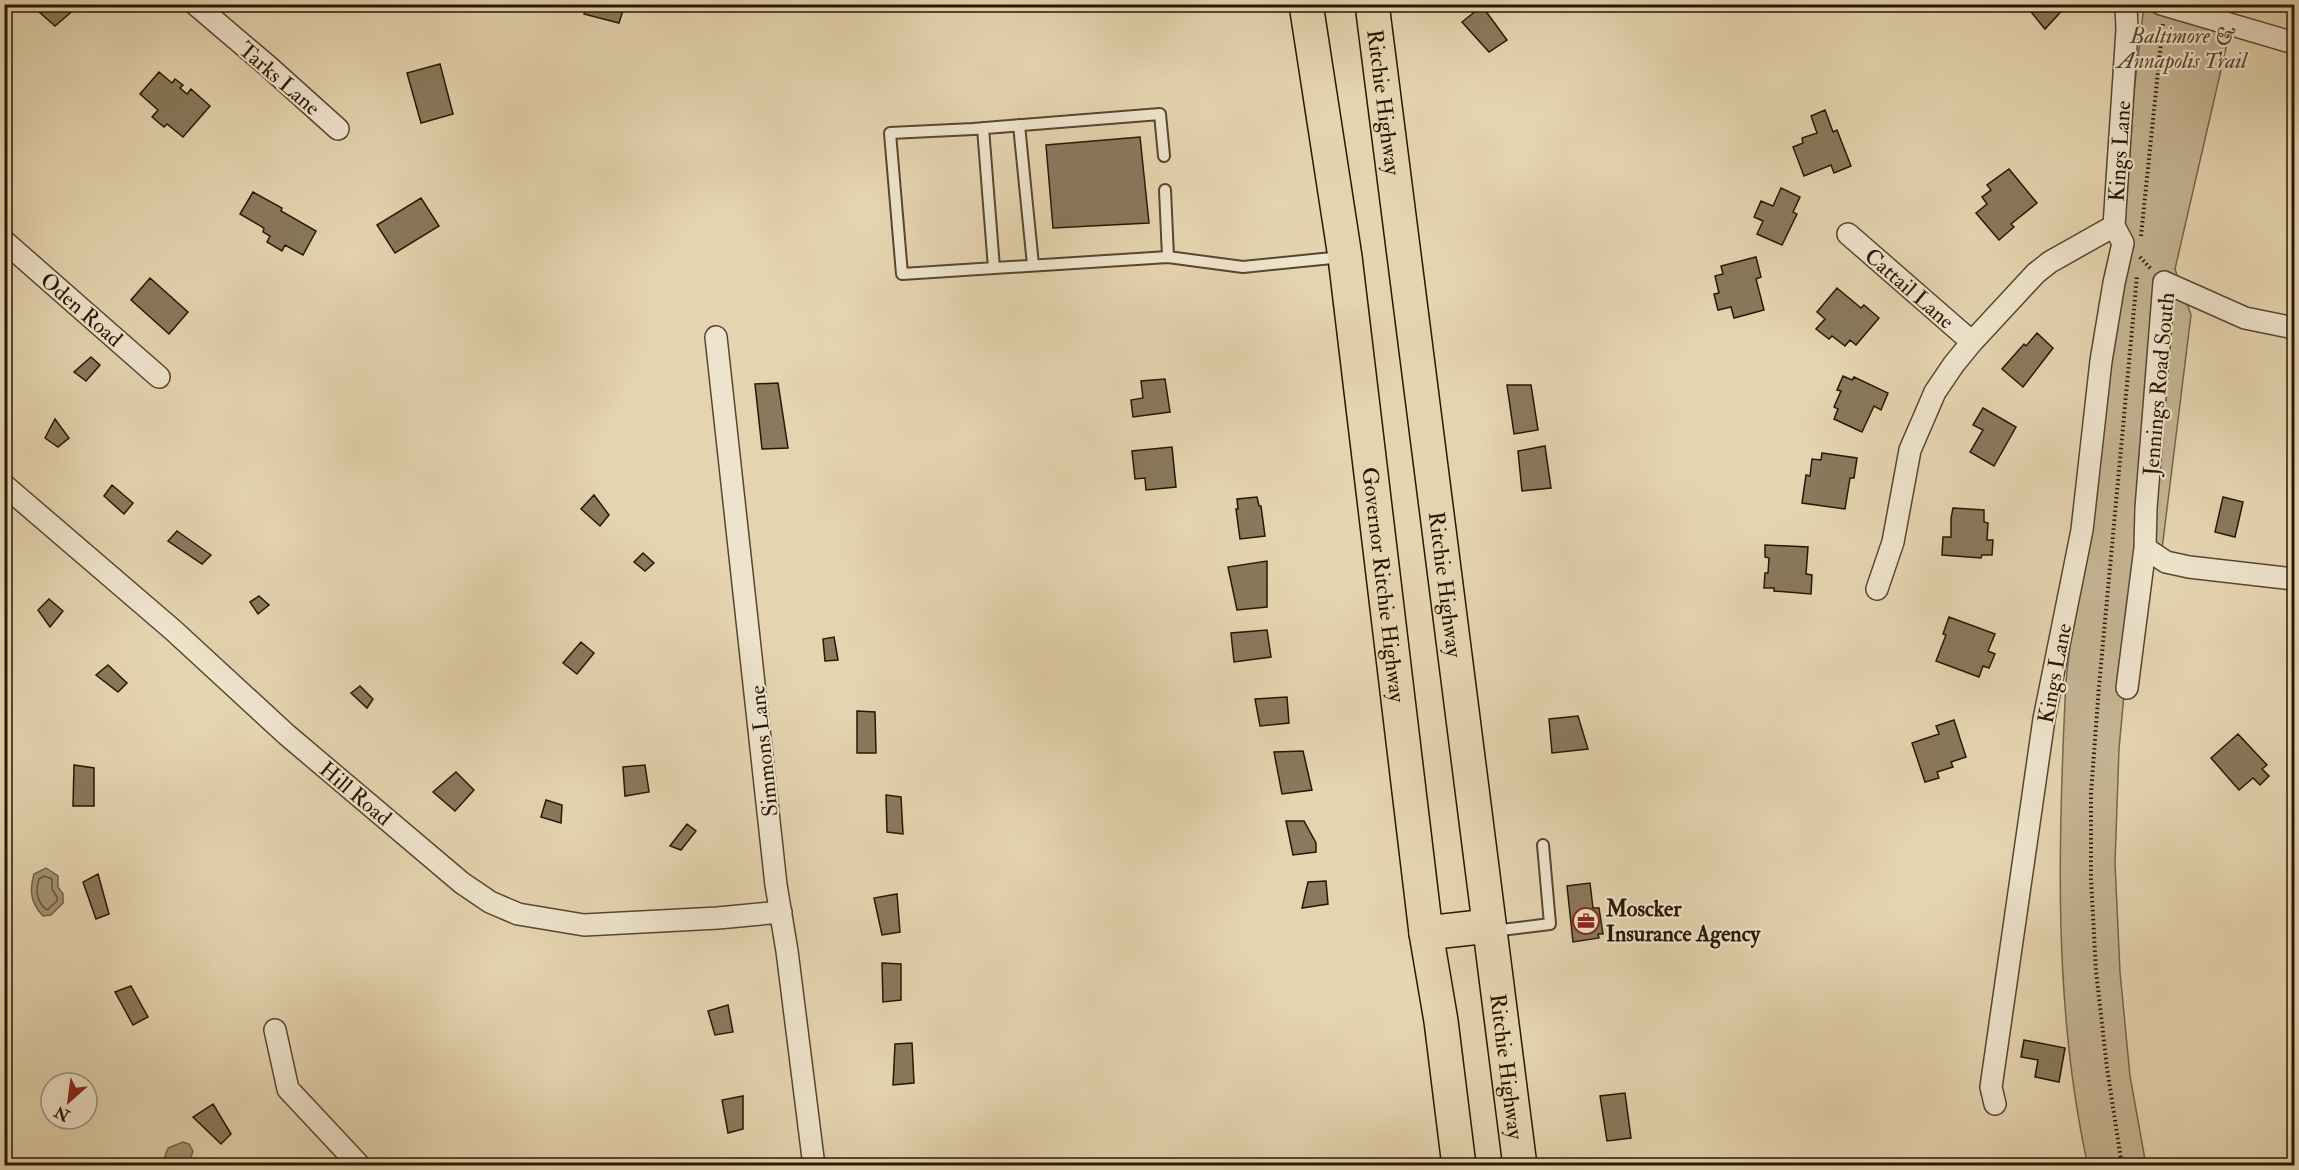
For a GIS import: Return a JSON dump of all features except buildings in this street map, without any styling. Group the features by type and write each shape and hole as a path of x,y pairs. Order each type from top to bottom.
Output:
{"highway":[{"name":"Ritchie Highway","path":"1372,4 1520,1166"},
{"name":"Governor Ritchie Highway","path":"1304,7 1345,257 1426,933 1441,1021 1459,1166"},
{"path":"1426,933 1490,928"}],"street":[{"name":"Tarks Lane","path":"195,4 338,129"},
{"name":"Kings Lane","path":"1995,1104 1991,1087 2044,719 2082,530 2101,361 2114,283 2119,235 2126,4"},
{"path":"2163,5 2295,43"},
{"name":"Cattail Lane","path":"1848,234 1972,342"},
{"path":"1877,589 1893,542 1910,450 1935,392 1954,364 2036,273 2050,262 2119,235"},
{"name":"Oden Road","path":"4,241 159,377"},
{"name":"Jennings Road South","path":"2127,688 2145,548 2146,508 2164,282 2245,318 2295,328"},
{"name":"Simmons Lane","path":"716,337 781,912 813,1166"},
{"name":"Hill Road","path":"4,485 173,630 287,735 462,883 490,902 518,914 584,925 718,918 781,912"},
{"path":"2145,548 2166,562 2189,567 2295,579"},
{"path":"275,1030 288,1089 360,1166"},
{"path":"1441,1166 1454,1126"}],"lane":[{"path":"1164,156 1160,114 890,133 902,274 1168,257 1242,267 1345,257"},
{"path":"1020,125 1033,266"},
{"path":"978,128 994,268"},
{"path":"1166,190 1168,257"},
{"path":"1490,928 1550,924 1543,845"}],"path":[{"path":"2122,1166 2107,1068 2096,971 2091,879 2091,793 2100,674 2163,5"},
{"path":"2139,257 2164,282"}],"green space":[{"name":"Baltimore & Annapolis Trail","path":"2144,5 2236,5 2175,269 2191,315 2162,549 2138,543 2119,749 2115,863 2120,972 2130,1076 2146,1165 2088,1166 2069,1047 2061,925 2061,802 2066,681"}],"water":[{"path":"46,868 58,876 58,887 63,894 63,903 51,915 43,916 32,896 32,886 34,874"},
{"path":"183,1142 189,1144 193,1151 192,1165 165,1165 163,1162 168,1148"}],"place":[{"name":"Moscker Insurance Agency","path":"1586,921"}]}
